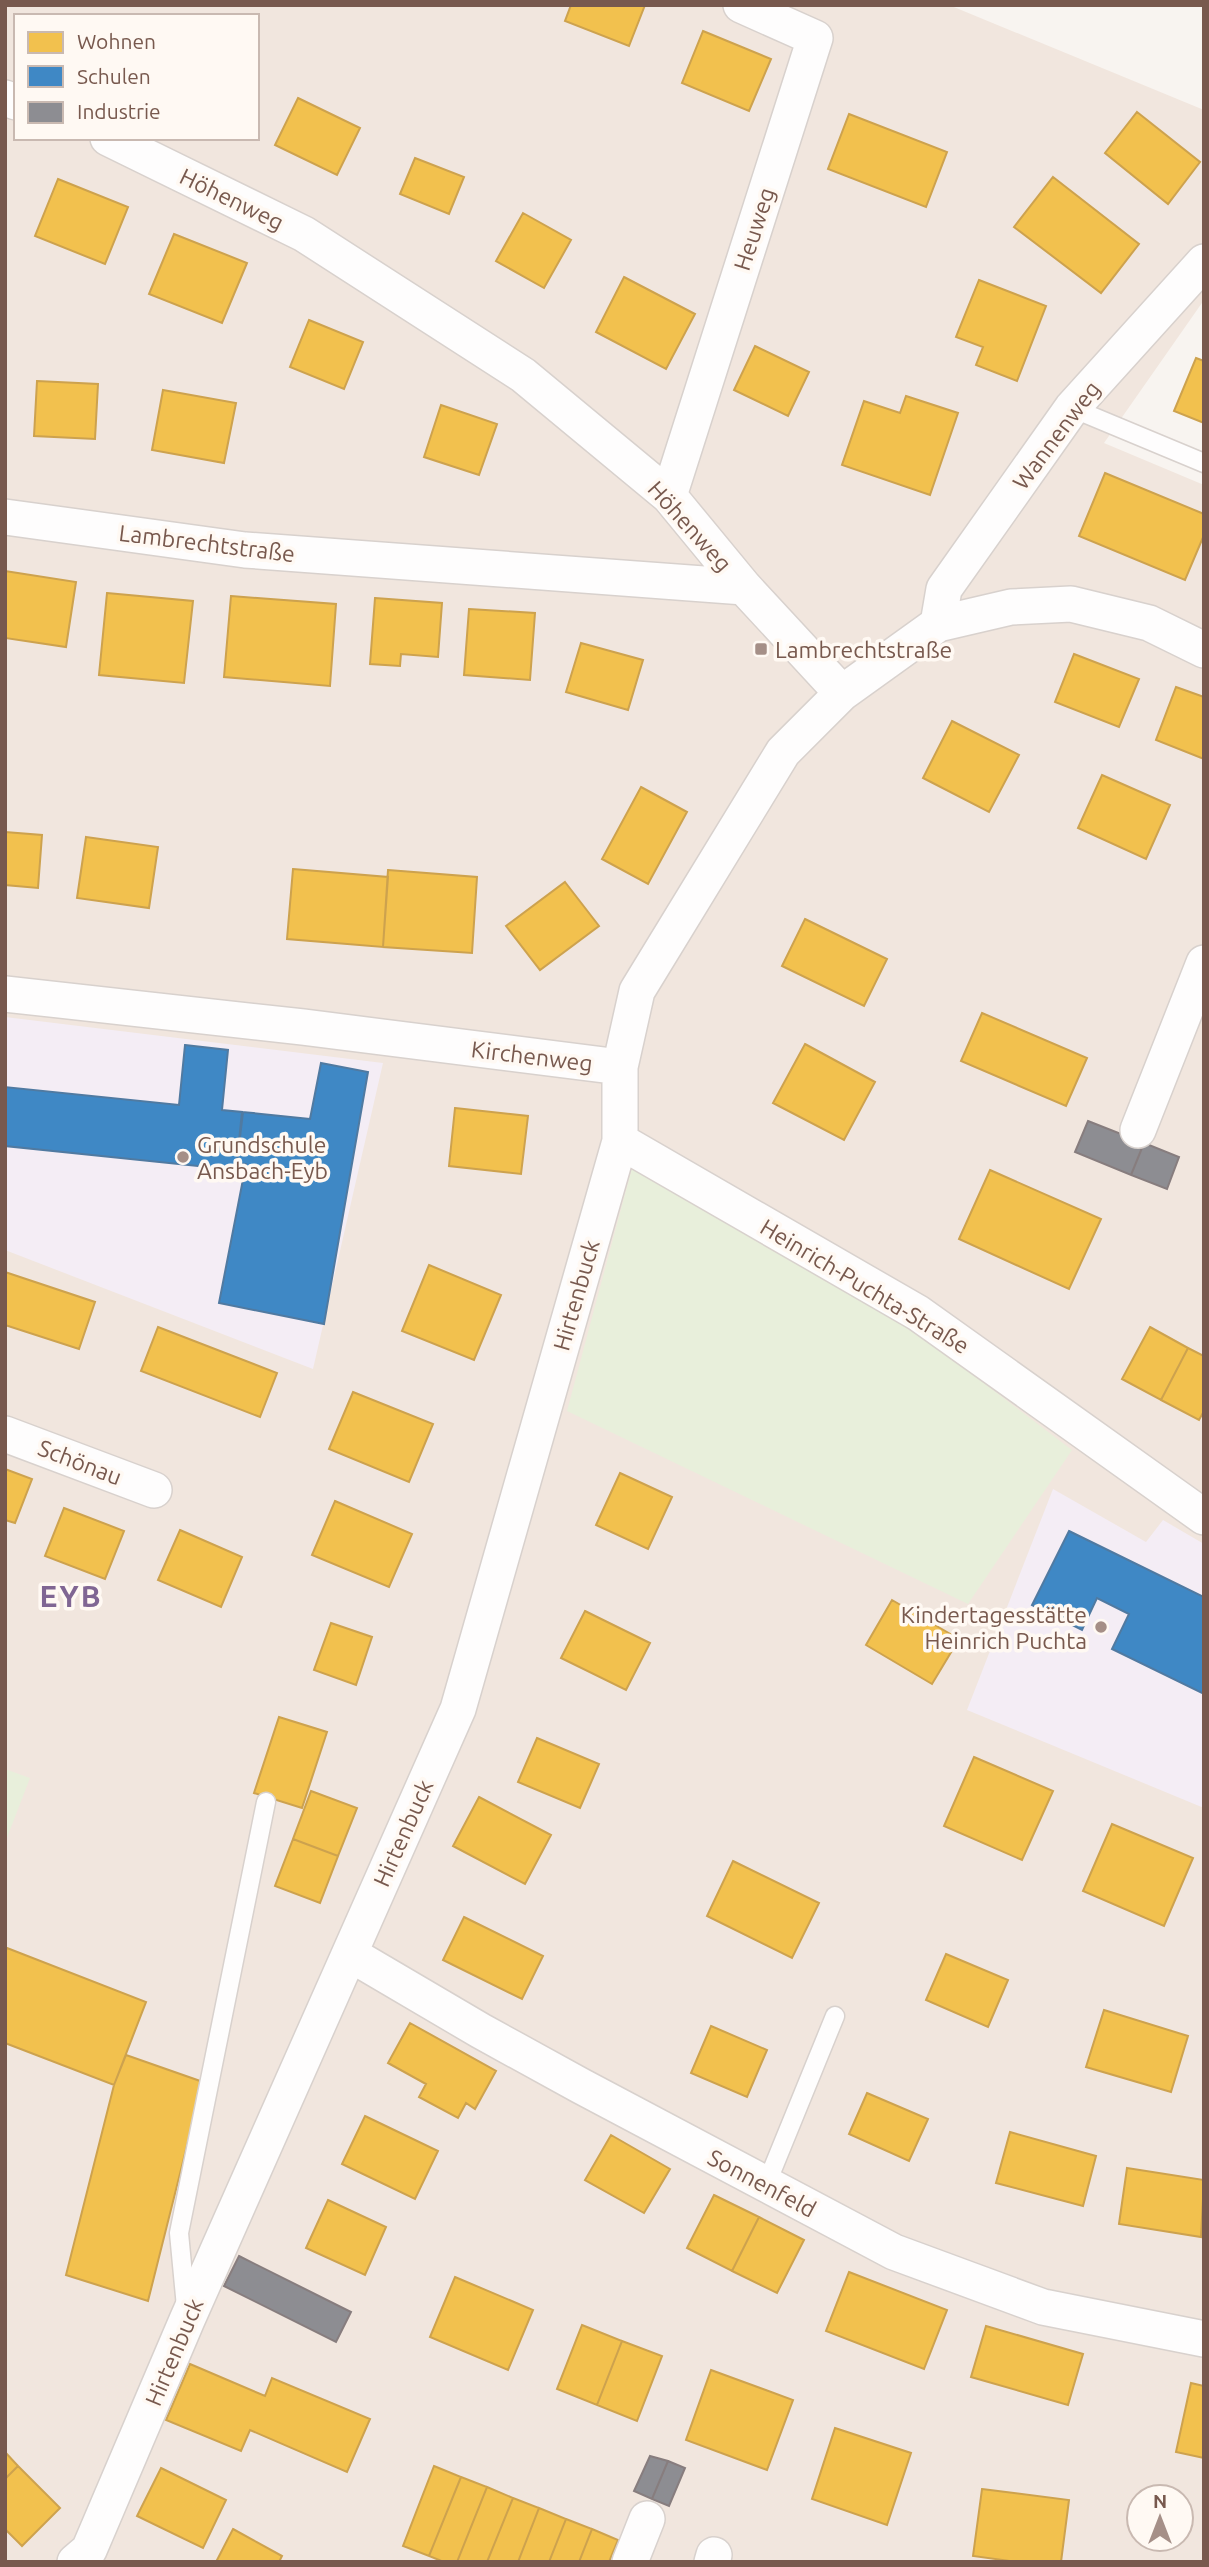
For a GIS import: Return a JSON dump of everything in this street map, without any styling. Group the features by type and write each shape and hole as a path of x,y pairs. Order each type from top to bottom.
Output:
{"street":[{"name":"Heuweg","path":"669,496 815,38 741,5"},
{"name":"Höhenweg","path":"112,140 316,242 523,375 669,496 744,587 842,693"},
{"name":"Wannenweg","path":"939,624 944,589 1072,408 1204,262"},
{"name":"Lambrechtstraße","path":"5,517 246,550 744,587"},
{"path":"842,693 939,624 1011,607 1071,604 1149,623 1204,650"},
{"name":"Kirchenweg","path":"5,994 303,1027 621,1067 637,991 783,752 842,693"},
{"path":"1138,1130 1204,962"},
{"name":"Hirtenbuck","path":"75,2562 89,2550 187,2320 458,1709 620,1141 621,1067"},
{"name":"Heinrich-Puchta-Straße","path":"620,1141 918,1313 1204,1517"},
{"name":"Schönau","path":"5,1434 154,1490"},
{"name":"Sonnenfeld","path":"350,1954 481,2031 894,2252 1043,2306 1204,2339"},
{"path":"631,2562 647,2519"}],"lane":[{"path":"1072,408 1204,463"},
{"path":"187,2320 179,2233 267,1802"},
{"path":"766,2185 835,2015"}],"shaded area":[{"path":"5,5 949,5 1204,110 1204,300 1104,443 1204,485 1204,2562 5,2562"},
{"name":"Grundschule Ansbach-Eyb","path":"5,1017 383,1063 313,1369 5,1250"},
{"name":"Kindertagesstätte Heinrich Puchta","path":"1053,1489 1146,1542 1163,1520 1204,1544 1204,1808 967,1710"}],"green space":[{"path":"632,1168 918,1333 1072,1450 968,1604 567,1411"},
{"path":"5,1769 30,1778 5,1843"}],"building: Wohnen":[{"path":"571,5 645,5 629,46 565,21"},
{"path":"703,31 771,59 749,111 682,83"},
{"path":"298,98 360,128 337,175 275,145"},
{"path":"1137,112 1200,162 1168,204 1105,153"},
{"path":"849,114 947,152 926,207 828,169"},
{"path":"415,158 464,177 449,214 400,194"},
{"path":"1053,177 1139,244 1101,293 1014,227"},
{"path":"58,179 128,207 105,264 35,236"},
{"path":"523,213 571,240 544,288 496,261"},
{"path":"174,234 247,263 222,323 149,294"},
{"path":"624,277 695,314 666,369 596,332"},
{"path":"979,280 1046,306 1017,381 976,365 983,347 956,337"},
{"path":"309,320 363,342 344,389 290,367"},
{"path":"755,346 809,372 788,416 734,390"},
{"path":"1196,358 1204,361 1204,423 1174,411"},
{"path":"37,381 98,384 95,439 34,436"},
{"path":"163,390 236,403 224,463 152,450"},
{"path":"906,396 958,413 930,495 842,465 864,401 900,413"},
{"path":"441,405 497,424 479,475 424,457"},
{"path":"1105,473 1204,514 1204,535 1185,580 1079,536"},
{"path":"5,571 76,582 66,647 5,638"},
{"path":"107,593 193,601 184,683 99,675"},
{"path":"231,596 336,604 330,686 224,677"},
{"path":"375,598 442,603 438,657 401,654 400,666 370,664"},
{"path":"469,609 535,613 530,680 464,675"},
{"path":"581,643 643,660 628,710 566,692"},
{"path":"1074,654 1139,679 1119,727 1055,702"},
{"path":"1176,687 1204,697 1204,759 1156,740"},
{"path":"952,721 1019,755 989,812 923,778"},
{"path":"1102,775 1170,805 1146,859 1078,828"},
{"path":"641,787 687,812 648,884 602,859"},
{"path":"5,832 42,835 38,888 5,885"},
{"path":"86,837 158,847 149,908 77,898"},
{"path":"293,869 388,877 383,947 287,939"},
{"path":"388,870 477,877 472,953 383,947"},
{"path":"565,882 599,926 540,970 506,926"},
{"path":"805,919 887,959 864,1006 782,966"},
{"path":"982,1013 1087,1058 1066,1106 961,1061"},
{"path":"805,1044 875,1082 844,1140 773,1103"},
{"path":"455,1108 528,1116 521,1174 449,1166"},
{"path":"990,1170 1101,1219 1069,1289 959,1239"},
{"path":"429,1265 501,1295 474,1360 402,1331"},
{"path":"5,1272 95,1302 79,1349 5,1325"},
{"path":"158,1327 277,1373 260,1417 141,1371"},
{"path":"1150,1327 1188,1348 1161,1400 1122,1379"},
{"path":"1188,1348 1204,1356 1204,1411 1199,1420 1161,1400"},
{"path":"353,1392 433,1424 409,1482 329,1449"},
{"path":"5,1469 32,1479 15,1523 5,1520"},
{"path":"620,1473 672,1497 648,1549 596,1525"},
{"path":"335,1501 412,1534 389,1587 312,1555"},
{"path":"64,1508 124,1531 105,1579 45,1556"},
{"path":"180,1530 242,1557 221,1607 158,1580"},
{"path":"892,1600 959,1639 932,1684 866,1645"},
{"path":"585,1611 650,1643 626,1690 561,1658"},
{"path":"331,1623 372,1637 356,1685 314,1670"},
{"path":"279,1717 327,1732 302,1808 254,1793"},
{"path":"537,1738 599,1764 580,1808 518,1782"},
{"path":"974,1757 1053,1791 1022,1860 944,1826"},
{"path":"311,1791 357,1808 338,1856 293,1839"},
{"path":"479,1797 551,1835 525,1884 453,1846"},
{"path":"1112,1824 1193,1858 1164,1926 1083,1891"},
{"path":"293,1839 338,1856 320,1903 275,1886"},
{"path":"733,1861 819,1903 792,1958 707,1916"},
{"path":"464,1917 543,1956 522,1999 443,1960"},
{"path":"7,1948 146,2002 114,2085 5,2043"},
{"path":"946,1954 1008,1980 988,2027 926,2000"},
{"path":"1104,2010 1188,2036 1171,2092 1086,2067"},
{"path":"410,2023 496,2071 475,2109 466,2103 458,2118 419,2097 426,2084 388,2063"},
{"path":"711,2026 767,2050 747,2097 691,2073"},
{"path":"126,2055 203,2082 148,2301 66,2275 114,2085"},
{"path":"867,2093 928,2119 909,2161 849,2134"},
{"path":"365,2116 438,2151 415,2199 342,2164"},
{"path":"1010,2132 1096,2156 1083,2206 996,2183"},
{"path":"611,2135 670,2169 644,2213 585,2180"},
{"path":"1127,2168 1204,2180 1201,2237 1119,2224"},
{"path":"714,2195 759,2217 732,2271 687,2248"},
{"path":"328,2200 386,2227 365,2275 306,2248"},
{"path":"759,2217 804,2240 777,2293 732,2271"},
{"path":"849,2272 947,2310 924,2369 826,2331"},
{"path":"455,2277 533,2310 508,2370 430,2337"},
{"path":"582,2325 622,2341 597,2405 557,2389"},
{"path":"986,2326 1083,2354 1068,2405 971,2377"},
{"path":"622,2341 662,2356 637,2421 597,2405"},
{"path":"190,2364 265,2396 272,2378 370,2419 347,2472 250,2430 241,2451 166,2420"},
{"path":"711,2370 793,2400 767,2470 686,2440"},
{"path":"1191,2383 1204,2386 1204,2458 1176,2452"},
{"path":"835,2428 911,2453 887,2525 812,2499"},
{"path":"5,2452 18,2466 5,2479"},
{"path":"18,2466 60,2508 22,2546 5,2529 5,2479"},
{"path":"434,2466 461,2477 429,2556 403,2546"},
{"path":"161,2468 226,2500 203,2548 137,2516"},
{"path":"461,2477 487,2487 457,2562 444,2562 429,2556"},
{"path":"487,2487 513,2498 487,2562 457,2562"},
{"path":"982,2489 1069,2500 1061,2562 1017,2562 973,2556"},
{"path":"513,2498 539,2508 518,2562 487,2562"},
{"path":"539,2508 566,2519 549,2562 518,2562"},
{"path":"566,2519 592,2529 579,2562 549,2562"},
{"path":"233,2529 282,2556 279,2562 216,2562"},
{"path":"592,2529 618,2540 609,2562 579,2562"}],"building: Schulen":[{"path":"185,1045 228,1050 222,1110 242,1112 236,1170 5,1146 5,1087 179,1105"},
{"path":"321,1063 368,1072 324,1324 219,1303 246,1164 237,1163 243,1112 310,1119"},
{"path":"1069,1531 1204,1597 1204,1694 1112,1649 1129,1614 1097,1598 1082,1630 1032,1605"}],"building: Industrie":[{"path":"1088,1121 1144,1143 1131,1175 1075,1152"},
{"path":"1144,1143 1179,1157 1167,1189 1131,1175"},
{"path":"239,2256 351,2312 336,2342 224,2286"},
{"path":"650,2456 668,2461 652,2499 634,2491"},
{"path":"668,2461 685,2468 669,2506 652,2499"}],"place":[{"name":"Lambrechtstraße","path":"761,649"},
{"name":"Grundschule Ansbach-Eyb","path":"183,1157"},
{"name":"Kindertagesstätte Heinrich Puchta","path":"1101,1627"}],"district":[{"name":"EYB","path":"71,1596"}]}
